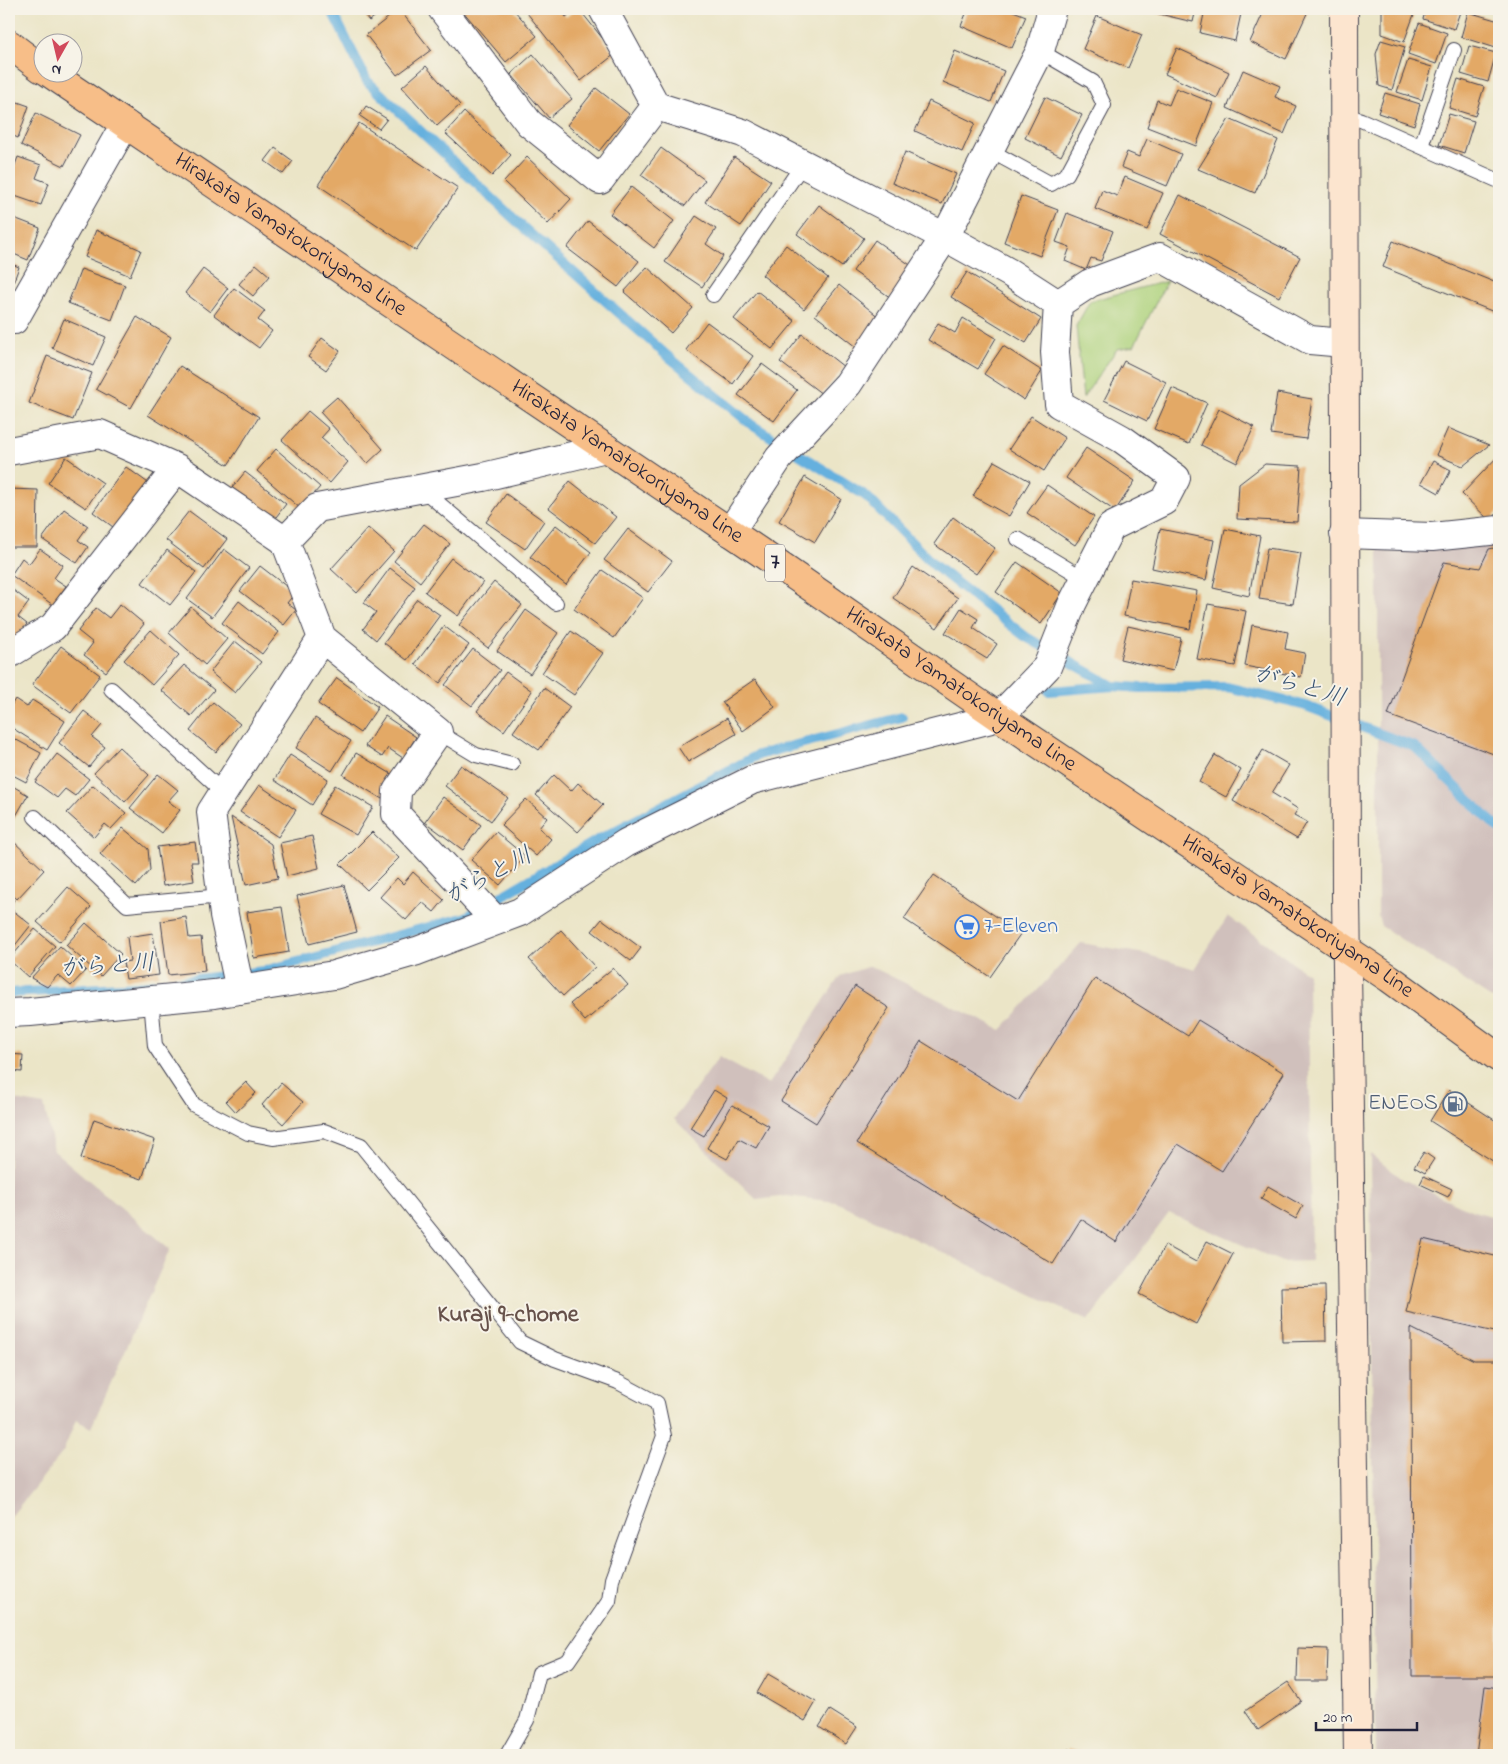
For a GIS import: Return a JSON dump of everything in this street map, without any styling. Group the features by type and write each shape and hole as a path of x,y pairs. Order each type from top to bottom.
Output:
{"main road":[{"path":"9,44 32,61"},
{"name":"Hirakata Yamatokoriyama Line","path":"63,82 730,532 999,717 1389,978 1499,1058"}],"street":[{"path":"442,9 529,124 600,180 656,106"},
{"path":"603,9 656,106 742,134 803,164 945,237 1010,273 1058,304"},
{"path":"730,532 787,449 848,384 945,237 1040,51 1052,9"},
{"path":"1344,9 1344,687 1358,1755"},
{"path":"9,320 14,320 125,124"},
{"path":"1058,304 1090,283 1160,257 1310,340 1344,343"},
{"path":"9,1013 151,1000 237,979 334,975 417,950 488,913 520,912 626,843 752,780 999,717 1047,667 1072,604 1111,527 1164,501 1176,478 1122,439 1059,404 1055,352 1058,304"},
{"path":"9,451 100,434 177,468 285,541 322,638 438,732 397,792 396,814 488,913"},
{"path":"285,541 317,508 483,477 606,448"},
{"path":"9,654 53,627 177,468"},
{"path":"1344,534 1432,537 1499,530"},
{"path":"237,979 221,896 211,812 322,638"}],"lane":[{"path":"1421,146 1454,50"},
{"path":"989,150 1051,184 1067,174 1104,105 1093,82 1040,51"},
{"path":"1344,115 1361,120 1499,181"},
{"path":"713,295 803,164"},
{"path":"422,488 556,603"},
{"path":"1018,539 1085,578"},
{"path":"111,689 223,792"},
{"path":"438,732 476,755 512,764"},
{"path":"35,818 127,905 221,896"},
{"path":"151,1000 155,1046 194,1105 248,1133 272,1138 324,1131 361,1145 520,1342 555,1359 618,1382 657,1403 664,1436 612,1580 609,1601 568,1660 539,1673 528,1720 507,1755"}],"shaded area":[{"path":"1499,537 1499,1003 1381,926 1378,915 1378,545"},
{"path":"1228,916 1308,974 1311,1261 1282,1262 1169,1213 1088,1321 836,1202 787,1196 757,1200 674,1119 719,1057 769,1084 840,976 870,966 1001,1030 1081,943 1145,954 1195,969"},
{"path":"9,1099 44,1105 54,1151 170,1249 91,1428 76,1420 63,1452 9,1519"},
{"path":"1370,1154 1404,1180 1473,1211 1499,1218 1499,1755 1376,1755"}],"green space":[{"path":"1167,281 1134,346 1117,349 1083,398 1076,326 1090,301"}],"building":[{"path":"360,9 385,9 369,21"},
{"path":"399,9 431,50 397,75 366,35"},
{"path":"461,9 513,9 537,36 506,62"},
{"path":"533,9 560,9 566,17 576,9 579,9 615,54 581,81 527,13"},
{"path":"968,9 1008,9 1026,16 1012,48 961,26"},
{"path":"1152,9 1196,9 1193,22 1151,12"},
{"path":"1205,9 1242,9 1235,41 1200,33"},
{"path":"1265,9 1309,9 1286,59 1250,42"},
{"path":"1382,9 1416,9 1404,42 1382,34"},
{"path":"1426,9 1461,9 1454,29 1423,19"},
{"path":"1468,12 1499,21 1499,49 1461,37"},
{"path":"1097,16 1142,35 1128,68 1083,49"},
{"path":"1419,23 1447,33 1436,64 1408,54"},
{"path":"1381,40 1405,47 1392,90 1379,86 1376,54"},
{"path":"1469,46 1496,53 1488,82 1461,74"},
{"path":"1177,48 1229,72 1217,98 1165,74"},
{"path":"955,51 1004,71 991,102 943,82"},
{"path":"533,54 572,99 549,118 511,74"},
{"path":"1408,60 1432,67 1422,100 1397,92"},
{"path":"426,66 460,105 437,126 402,87"},
{"path":"1243,70 1280,86 1275,97 1296,106 1284,134 1227,108"},
{"path":"1458,79 1484,87 1475,116 1449,108"},
{"path":"596,88 629,114 599,151 567,125"},
{"path":"1176,88 1213,103 1196,146 1147,127 1157,100 1169,105"},
{"path":"1385,93 1420,104 1414,125 1378,113"},
{"path":"1045,97 1082,115 1061,156 1025,138"},
{"path":"9,99 29,106 18,138 9,134"},
{"path":"929,101 975,123 962,152 915,131"},
{"path":"366,106 387,119 379,129 360,116"},
{"path":"464,112 511,155 492,176 445,133"},
{"path":"36,113 80,135 64,166 21,145"},
{"path":"1449,114 1474,121 1464,153 1439,145"},
{"path":"1229,119 1278,140 1255,193 1198,169"},
{"path":"359,123 458,188 416,251 318,185"},
{"path":"1147,139 1181,154 1167,186 1121,167 1127,152 1139,157"},
{"path":"275,148 293,161 283,174 265,161"},
{"path":"661,148 705,180 685,206 641,175"},
{"path":"905,152 956,174 942,204 892,183"},
{"path":"18,157 41,165 36,178 49,183 41,205 9,194 9,181"},
{"path":"527,157 571,199 548,224 504,182"},
{"path":"734,157 771,181 741,226 705,202"},
{"path":"1125,177 1163,193 1147,230 1095,209 1102,190 1117,196"},
{"path":"631,187 674,221 654,248 610,214"},
{"path":"1180,195 1300,257 1279,297 1160,234"},
{"path":"1021,196 1058,210 1040,256 1004,242"},
{"path":"819,205 864,238 842,267 797,234"},
{"path":"1067,213 1113,231 1101,261 1091,258 1086,270 1065,261 1070,247 1056,242"},
{"path":"9,216 40,228 28,260 9,252"},
{"path":"696,216 716,229 706,244 723,256 702,287 665,262"},
{"path":"588,221 639,261 618,287 567,248"},
{"path":"96,230 141,250 130,276 85,257"},
{"path":"875,240 913,267 891,298 853,271"},
{"path":"1393,241 1499,284 1499,314 1383,267"},
{"path":"786,245 828,278 804,309 762,275"},
{"path":"9,263 19,267 9,294"},
{"path":"256,264 270,276 253,296 239,284"},
{"path":"647,267 693,308 671,333 624,292"},
{"path":"81,269 125,285 112,320 68,303"},
{"path":"203,269 228,288 210,312 185,293"},
{"path":"967,272 1041,319 1026,343 951,297"},
{"path":"839,285 880,318 856,347 815,315"},
{"path":"234,288 265,311 258,320 272,331 259,348 214,315"},
{"path":"757,291 795,321 772,349 734,319"},
{"path":"137,317 171,337 131,408 96,389"},
{"path":"963,318 996,338 978,369 928,340 938,323 955,333"},
{"path":"64,319 106,337 93,366 52,348"},
{"path":"707,322 753,356 733,384 686,350"},
{"path":"802,334 844,367 822,394 780,362"},
{"path":"322,338 340,351 326,370 308,357"},
{"path":"1003,346 1042,371 1024,400 984,374"},
{"path":"47,356 92,373 73,420 29,403"},
{"path":"1124,361 1166,382 1147,421 1104,400"},
{"path":"762,364 797,390 774,421 738,395"},
{"path":"180,366 259,417 228,465 148,415"},
{"path":"1172,388 1207,403 1189,444 1154,429"},
{"path":"1277,393 1312,399 1306,439 1271,434"},
{"path":"337,397 383,449 367,464 320,412"},
{"path":"1219,409 1254,427 1237,463 1201,445"},
{"path":"308,411 329,429 321,438 348,462 330,483 282,440"},
{"path":"1031,416 1065,438 1044,471 1009,449"},
{"path":"1448,428 1489,445 1463,466 1436,455"},
{"path":"1086,448 1135,481 1115,511 1066,478"},
{"path":"276,449 320,487 301,509 257,471"},
{"path":"1499,455 1499,511 1490,521 1462,494"},
{"path":"66,457 103,483 86,508 48,483"},
{"path":"994,461 1030,481 1009,516 973,496"},
{"path":"1433,461 1451,470 1439,493 1421,483"},
{"path":"1265,464 1301,466 1297,522 1237,519 1239,484"},
{"path":"126,467 151,485 117,530 93,512"},
{"path":"245,472 286,504 273,521 232,488"},
{"path":"805,477 841,499 815,542 779,521"},
{"path":"570,481 616,517 595,543 549,508"},
{"path":"1047,485 1094,517 1075,545 1027,513"},
{"path":"9,489 38,490 37,547 9,547"},
{"path":"506,494 544,521 525,549 486,522"},
{"path":"64,509 88,526 78,540 88,547 77,563 42,539"},
{"path":"189,511 227,539 204,569 166,540"},
{"path":"953,517 995,548 976,574 934,544"},
{"path":"424,524 450,544 420,582 394,561"},
{"path":"556,525 591,552 566,585 530,557"},
{"path":"368,528 394,551 357,593 331,569"},
{"path":"628,529 672,561 648,592 604,560"},
{"path":"1160,529 1214,540 1206,580 1152,568"},
{"path":"1225,529 1260,536 1249,596 1213,588"},
{"path":"1499,547 1499,756 1388,715 1444,562 1480,568 1489,549"},
{"path":"1267,548 1301,553 1293,604 1259,599"},
{"path":"40,549 63,565 54,578 66,586 53,605 11,575 22,558 29,564"},
{"path":"224,549 249,568 212,617 187,599"},
{"path":"167,550 196,572 170,605 142,583"},
{"path":"451,558 483,582 458,616 425,592"},
{"path":"1017,562 1062,593 1041,624 996,592"},
{"path":"260,566 295,593 287,603 296,610 284,625 240,591"},
{"path":"913,567 958,598 937,628 893,598"},
{"path":"390,568 415,587 376,640 363,629 376,612 364,603"},
{"path":"602,570 643,598 614,638 574,609"},
{"path":"1131,579 1197,591 1190,629 1124,616"},
{"path":"494,582 522,605 488,648 459,625"},
{"path":"9,587 29,602 18,617 27,624 12,644 9,642"},
{"path":"417,599 440,615 407,660 384,643"},
{"path":"239,601 279,632 262,654 222,623"},
{"path":"120,604 144,624 106,672 84,655 93,643 78,631 96,608 109,618"},
{"path":"1208,604 1246,611 1235,666 1197,659"},
{"path":"191,607 227,639 205,665 169,633"},
{"path":"961,608 978,619 973,628 997,644 987,659 945,633"},
{"path":"526,610 558,633 530,674 497,651"},
{"path":"1252,625 1288,632 1285,649 1305,653 1301,677 1245,666"},
{"path":"444,626 469,645 440,683 415,664"},
{"path":"1128,626 1181,638 1173,671 1120,659"},
{"path":"151,630 179,655 152,685 124,660"},
{"path":"571,631 603,653 574,695 542,673"},
{"path":"235,641 261,662 235,693 210,672"},
{"path":"61,646 100,675 71,713 32,685"},
{"path":"473,649 500,670 472,706 445,685"},
{"path":"184,665 214,690 191,716 161,690"},
{"path":"506,672 532,691 504,731 477,711"},
{"path":"337,678 378,707 360,733 318,704"},
{"path":"755,679 775,707 743,731 722,702"},
{"path":"544,688 570,707 539,750 513,732"},
{"path":"15,699 27,707 32,700 65,721 47,750 9,726 9,709"},
{"path":"213,702 240,724 216,752 190,731"},
{"path":"84,711 102,725 92,737 105,747 89,767 59,743"},
{"path":"385,716 416,737 403,758 388,748 382,757 365,746"},
{"path":"315,718 351,741 332,771 296,748"},
{"path":"727,718 736,734 688,762 678,747"},
{"path":"9,736 41,753 26,782 9,773"},
{"path":"119,747 149,775 125,802 94,773"},
{"path":"1263,750 1289,765 1272,793 1298,809 1294,815 1307,822 1297,839 1233,801"},
{"path":"356,753 395,776 382,799 343,775"},
{"path":"57,754 89,779 75,796 65,789 57,798 35,782"},
{"path":"290,755 328,779 312,805 274,780"},
{"path":"1215,755 1241,770 1226,797 1199,782"},
{"path":"461,765 508,798 491,821 445,786"},
{"path":"158,774 178,790 168,801 180,810 162,833 130,808"},
{"path":"554,775 571,791 578,783 603,805 578,832 536,795"},
{"path":"9,784 28,795 13,821 9,819"},
{"path":"93,785 126,813 111,829 105,824 94,837 67,813"},
{"path":"259,785 296,810 278,837 240,812"},
{"path":"335,785 373,807 356,835 318,814"},
{"path":"443,797 481,825 463,850 425,822"},
{"path":"526,799 547,818 539,828 551,839 536,856 501,825"},
{"path":"231,817 271,844 278,878 246,885"},
{"path":"123,828 148,849 150,870 136,886 100,854"},
{"path":"372,832 399,858 367,890 340,864"},
{"path":"496,832 525,856 500,885 471,860"},
{"path":"312,836 319,868 287,876 280,843"},
{"path":"13,841 44,870 17,899 9,892 9,846"},
{"path":"195,842 198,862 191,862 194,881 163,886 157,847"},
{"path":"413,872 444,900 434,912 422,902 406,920 380,897 397,878 403,884"},
{"path":"934,875 1021,933 990,977 904,919"},
{"path":"344,885 357,932 309,944 297,896"},
{"path":"68,887 91,907 60,942 37,922"},
{"path":"9,895 14,900 9,907"},
{"path":"282,907 289,952 254,958 247,912"},
{"path":"11,909 31,925 9,953 9,911"},
{"path":"186,917 189,938 201,937 205,971 168,975 161,921"},
{"path":"602,919 641,948 631,961 592,931"},
{"path":"86,923 121,954 101,976 66,945"},
{"path":"35,929 55,946 28,977 9,960"},
{"path":"561,930 595,967 563,996 529,959"},
{"path":"153,933 159,975 126,979 123,962 130,961 127,937"},
{"path":"60,946 86,970 71,986 58,975 47,987 31,978"},
{"path":"613,968 628,985 585,1021 570,1004"},
{"path":"1095,978 1188,1036 1198,1020 1284,1073 1222,1171 1178,1144 1116,1242 1081,1219 1053,1264 857,1143 921,1041 1018,1101"},
{"path":"855,986 889,1008 816,1123 781,1101"},
{"path":"9,1054 23,1055 22,1072 9,1071"},
{"path":"246,1082 256,1093 236,1112 226,1101"},
{"path":"281,1083 303,1102 283,1124 262,1105"},
{"path":"714,1090 727,1098 704,1136 690,1128"},
{"path":"1449,1090 1499,1123 1499,1165 1430,1121"},
{"path":"732,1105 769,1126 756,1148 739,1139 727,1159 707,1148"},
{"path":"94,1119 155,1140 142,1179 81,1158"},
{"path":"1424,1152 1434,1159 1425,1173 1414,1167"},
{"path":"1424,1176 1452,1189 1448,1197 1420,1184"},
{"path":"1268,1186 1303,1206 1296,1219 1261,1199"},
{"path":"1423,1239 1499,1257 1499,1333 1406,1312"},
{"path":"1207,1241 1233,1254 1196,1324 1139,1294 1165,1245 1196,1262"},
{"path":"1325,1286 1326,1341 1282,1342 1281,1287"},
{"path":"1411,1328 1474,1360 1499,1360 1499,1676 1412,1676"},
{"path":"1298,1648 1328,1649 1327,1681 1297,1681"},
{"path":"768,1674 816,1702 805,1721 757,1693"},
{"path":"1288,1682 1301,1701 1258,1730 1245,1711"},
{"path":"1485,1686 1499,1688 1499,1755 1476,1755"},
{"path":"830,1710 857,1727 846,1744 819,1727"},
{"path":"1068,1749 1090,1755 1066,1755"}],"waterway":[{"path":"331,9 367,81 526,230 664,353 752,425 866,496 935,566 1026,637 1113,686"},
{"name":"がらと川","path":"1049,691 1113,686 1140,688 1227,687 1306,706 1415,747 1499,829"},
{"name":"がらと川","path":"9,993 140,986 264,971 466,917 596,841 758,755 902,717"}],"place":[{"name":"7-Eleven","path":"967,927"},
{"name":"ENEOS","path":"1455,1104"}],"district":[{"name":"Kuraji 9-chome","path":"508,1315"}]}
